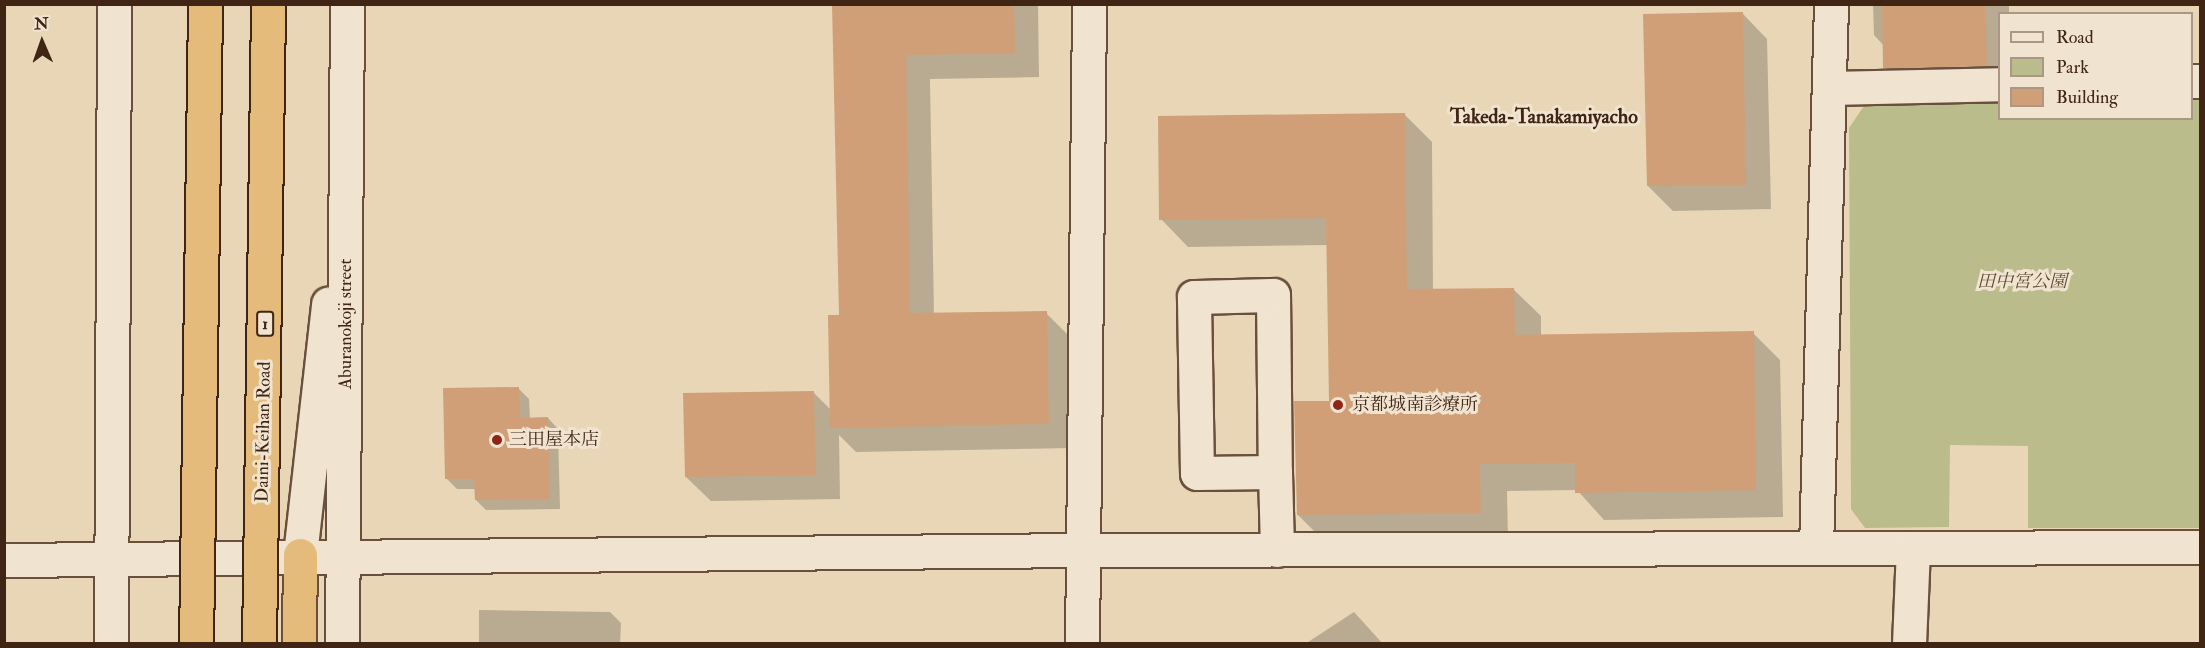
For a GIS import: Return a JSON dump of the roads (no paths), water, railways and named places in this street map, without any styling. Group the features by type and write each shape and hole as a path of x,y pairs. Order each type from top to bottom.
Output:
{"highway":[{"path":"196,644 205,4"},
{"name":"Daini-Keihan Road","path":"259,644 268,4"},
{"path":"298,644 300,555"}],"street":[{"path":"111,644 114,4"},
{"name":"Aburanokoji street","path":"342,644 345,556 347,4"},
{"path":"1082,644 1089,4"},
{"path":"1816,548 1831,4"},
{"path":"1830,88 1998,84"},
{"path":"300,555 347,135"},
{"path":"1275,472 1197,472 1194,297 1273,295 1276,550"},
{"path":"4,560 113,561 300,555 1083,550 2200,547"},
{"path":"1909,644 1912,548"}],"place":[{"name":"京都城南診療所","path":"1338,405"},
{"name":"三田屋本店","path":"497,440"}],"district":[{"name":"Takeda-Tanakamiyacho","path":"1544,116"}],"park label":[{"name":"田中宮公園","path":"2022,282"}]}
